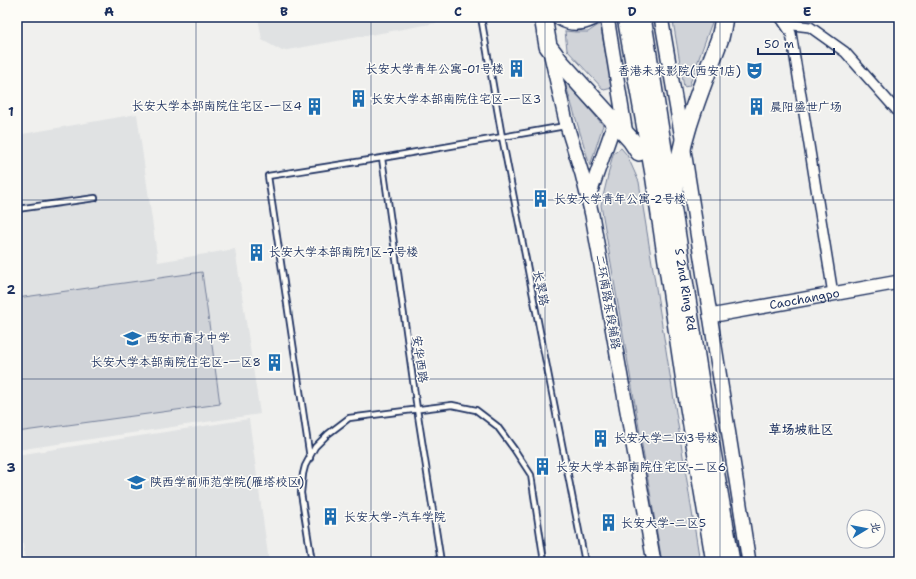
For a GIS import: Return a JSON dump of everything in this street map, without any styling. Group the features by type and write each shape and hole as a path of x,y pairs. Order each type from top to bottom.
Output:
{"highway":[{"path":"543,17 548,46 560,62 631,140 639,152"},
{"path":"561,17 565,20 573,22 592,17"},
{"path":"619,17 639,152 692,473 705,562"},
{"path":"626,17 654,174 666,255"},
{"name":"S 2nd Ring Rd","path":"642,17 703,400 731,562"},
{"path":"673,209 677,169 683,144 720,38 724,17"},
{"path":"650,215 666,255"},
{"name":"S 2nd Ring Rd","path":"666,255 688,402 716,562"}],"main road":[{"path":"588,199 620,128 621,106 607,17"},
{"path":"661,17 683,144 749,562"},
{"name":"二环南路东段辅路","path":"548,46 567,126 582,174 592,215 654,562"},
{"name":"Caochangpo","path":"710,316 899,282"}],"street":[{"path":"782,21 810,26 845,52 899,113"},
{"path":"782,21 790,33 833,294"}],"lane":[{"name":"长翠路","path":"481,17 502,137 584,562"},
{"path":"310,458 268,176 567,126"},
{"name":"安华西路","path":"382,158 441,562"},
{"path":"17,209 95,198"},
{"path":"312,562 301,493 303,474 315,447 328,434 349,418 452,405 476,410 497,426 531,476 544,562"}],"shaded area":[{"path":"258,17 469,17 282,51 262,40"},
{"path":"674,17 711,17 712,22 689,86 684,87 673,21"},
{"path":"600,24 612,88 604,90 567,50 565,31 588,32"},
{"path":"564,79 603,125 590,166"},
{"name":"西安市育才中学","path":"137,114 158,262 235,249 260,414 17,450 17,135"},
{"path":"621,148 627,155 639,182 700,562 662,562 601,205 613,154"},
{"path":"202,272 220,404 17,432 17,298"},
{"name":"陕西学前师范学院(雁塔校区)","path":"249,419 269,562 26,562 17,510 17,455"}],"place":[{"name":"长安大学青年公寓-01号楼","path":"517,69"},
{"name":"香港未来影院(西安1店)","path":"754,71"},
{"name":"长安大学本部南院住宅区-一区3","path":"358,99"},
{"name":"长安大学本部南院住宅区-一区4","path":"315,106"},
{"name":"晨阳盛世广场","path":"757,107"},
{"name":"长安大学青年公寓-2号楼","path":"541,199"},
{"name":"长安大学本部南院1区-7号楼","path":"256,252"},
{"name":"西安市育才中学","path":"133,338"},
{"name":"长安大学本部南院住宅区-一区8","path":"274,362"},
{"name":"长安大学二区3号楼","path":"601,438"},
{"name":"长安大学本部南院住宅区-二区6","path":"543,467"},
{"name":"陕西学前师范学院(雁塔校区)","path":"137,482"},
{"name":"长安大学-汽车学院","path":"331,517"},
{"name":"长安大学-二区5","path":"608,523"}],"district":[{"name":"草场坡社区","path":"801,429"}]}
